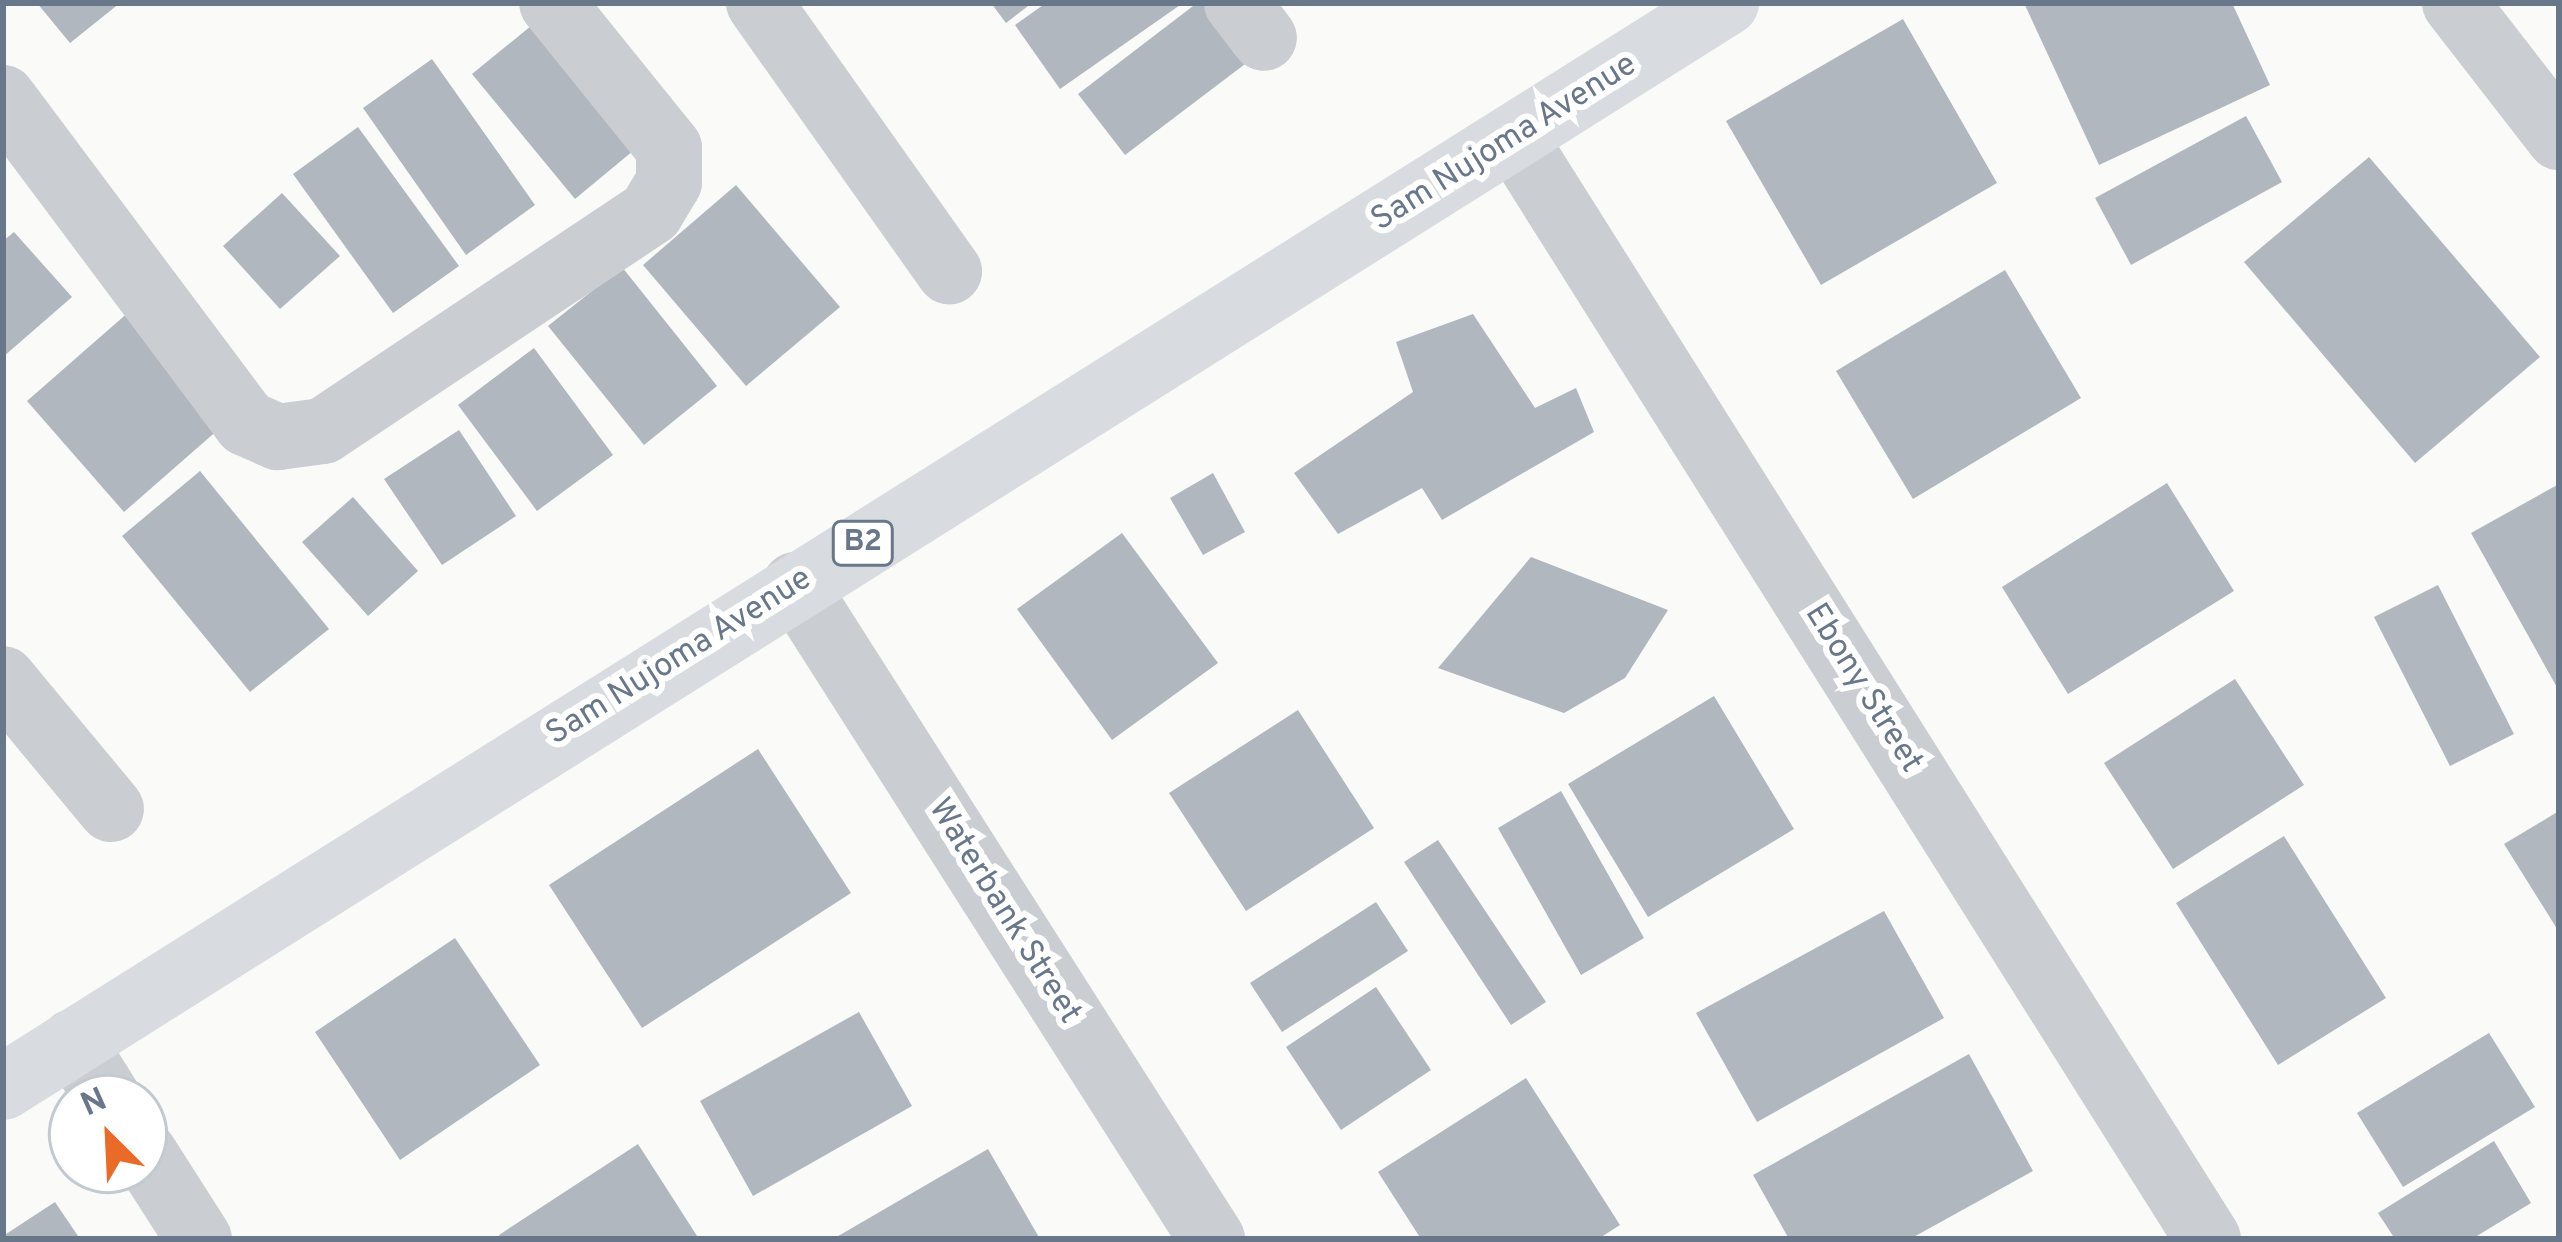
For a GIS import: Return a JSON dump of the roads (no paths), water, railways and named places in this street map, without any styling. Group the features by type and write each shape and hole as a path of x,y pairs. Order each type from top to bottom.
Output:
{"highway":[{"name":"Sam Nujoma Avenue","path":"3,1087 1726,3"}],"street":[{"path":"3,98 246,423 278,437 322,431 651,212 669,182 668,148 552,3"},
{"path":"759,3 949,271"},
{"path":"2455,3 2559,136"},
{"name":"Ebony Street","path":"1515,139 2208,1239"},
{"name":"Waterbank Street","path":"795,585 1212,1239"},
{"path":"3,679 111,809"},
{"path":"73,1042 93,1074"},
{"path":"168,1191 199,1239"}]}
